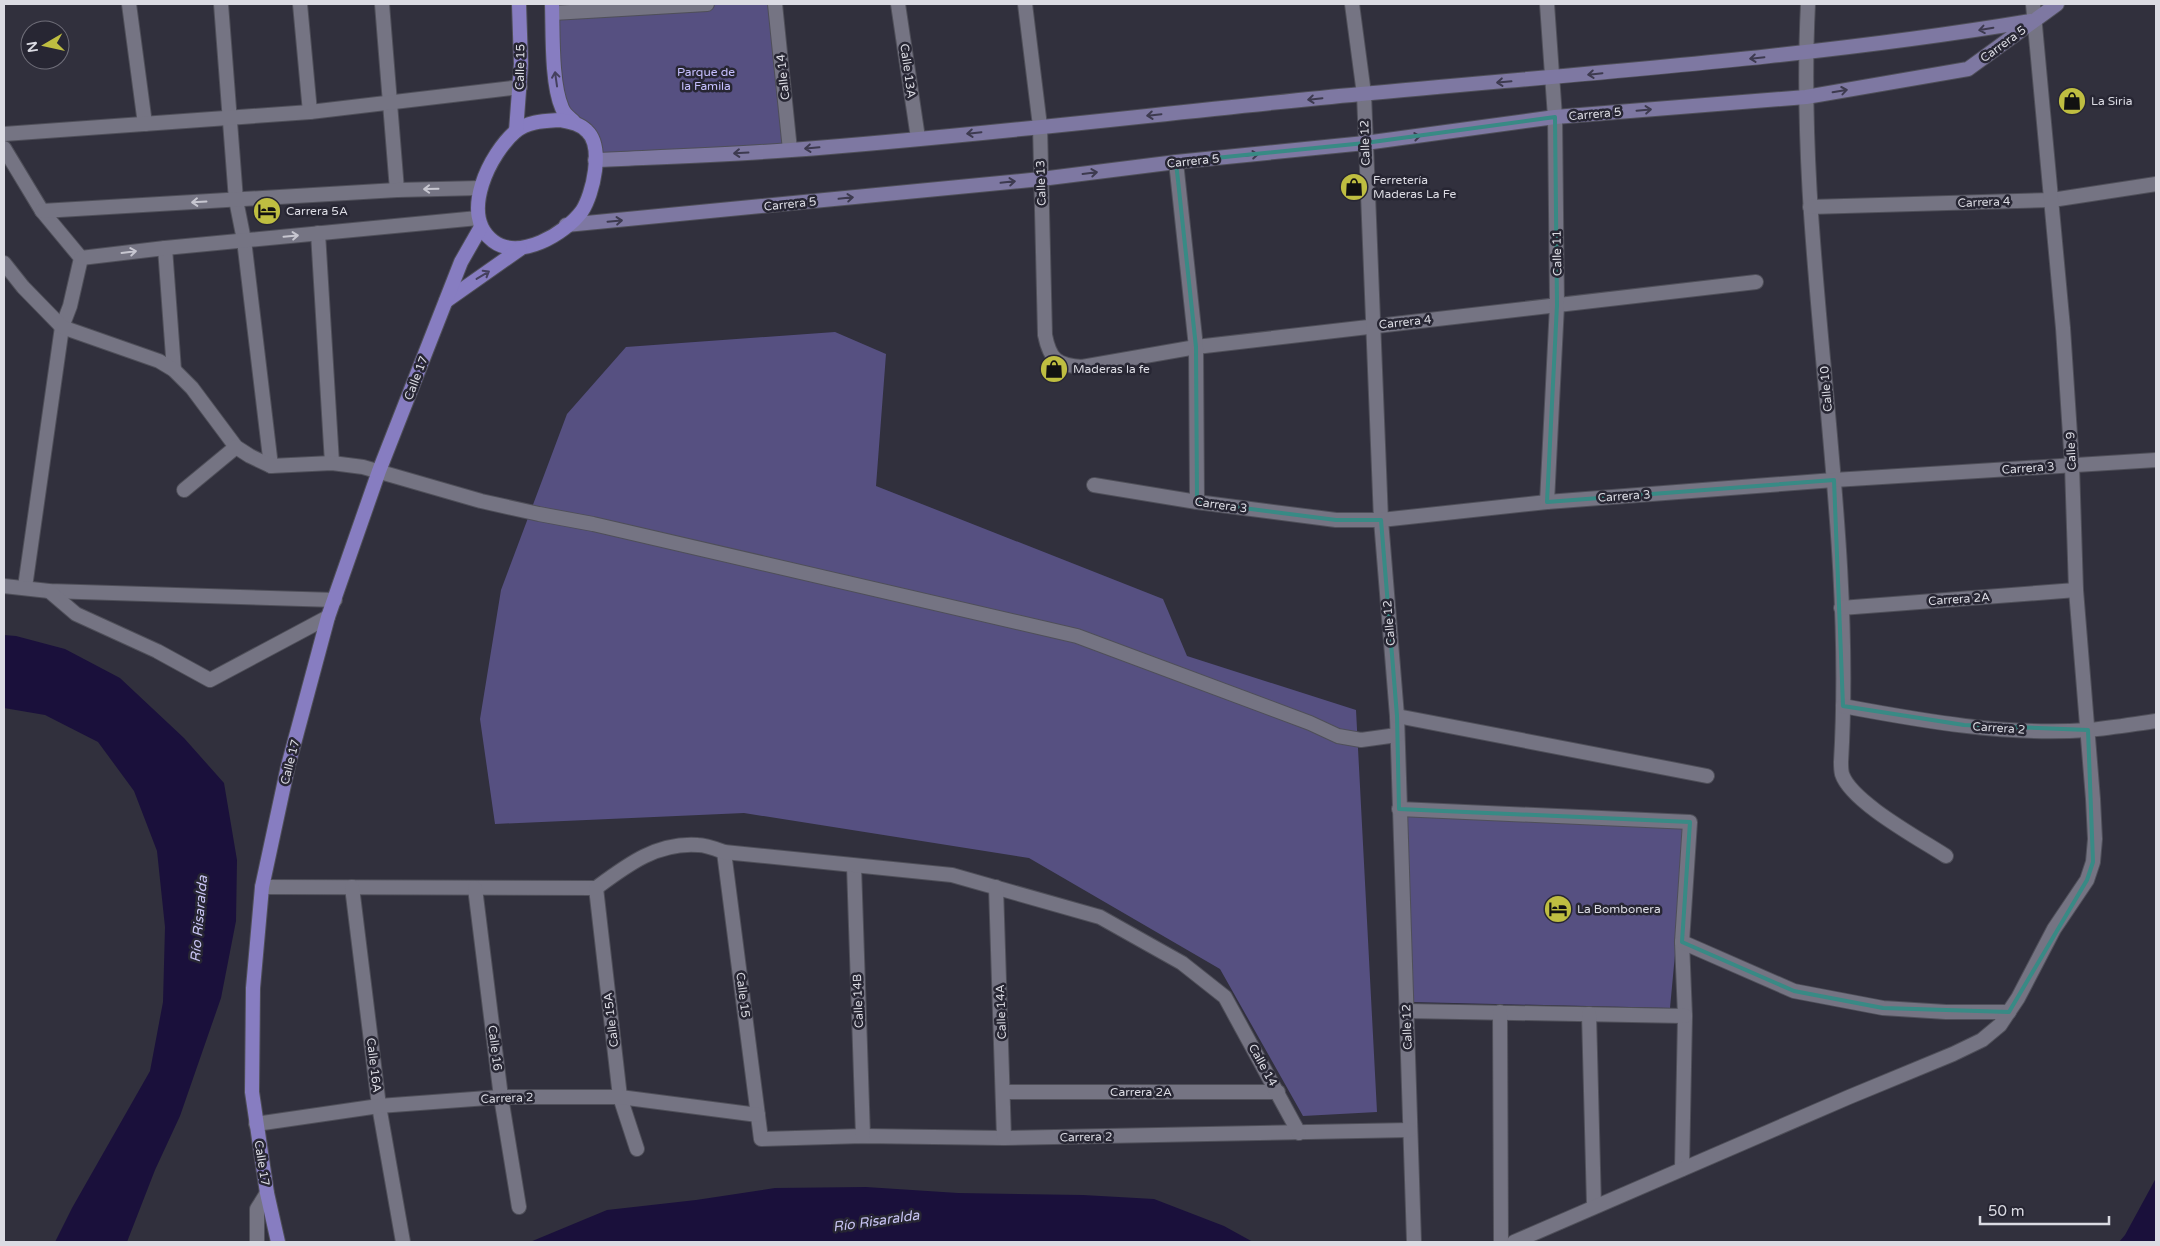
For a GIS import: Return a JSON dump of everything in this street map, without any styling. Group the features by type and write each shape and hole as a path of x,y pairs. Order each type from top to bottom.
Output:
{"main road":[{"name":"Calle 15","path":"516,131 520,87 519,4"},
{"path":"2034,21 2058,4"},
{"path":"446,302 520,249 542,241 566,225 581,212 590,193 595,174 596,160 594,147 589,132 574,122 561,107 554,61 552,9"},
{"name":"Carrera 5","path":"596,160 790,150 1364,94 1552,78 1806,53 2034,21"},
{"name":"Carrera 5","path":"566,225 1041,179 1176,162 1365,143 1555,117 1806,97 1968,69 2034,21"},
{"path":"520,249 507,248 497,243 488,237 479,222 480,188 490,164 516,131 541,121 560,120 574,122"},
{"name":"Calle 17","path":"278,1242 267,1193 252,1092 253,988 262,887 288,766 328,617 379,472 461,262 479,222"}],"street":[{"path":"129,4 144,124"},
{"path":"221,4 236,200 244,240 271,466"},
{"path":"300,4 310,112"},
{"path":"382,4 397,190"},
{"path":"552,9 707,4"},
{"name":"Calle 14","path":"775,4 790,150"},
{"name":"Calle 13A","path":"898,4 918,138"},
{"name":"Calle 13","path":"1025,4 1040,126 1045,335 1048,350 1055,361"},
{"name":"Calle 12","path":"1352,4 1364,94 1381,520 1397,716 1414,1242"},
{"name":"Calle 11","path":"1547,4 1555,117 1557,305 1547,502"},
{"name":"Calle 10","path":"1808,4 1806,97 1810,207 1834,480 1844,676 1842,774 1852,790 1869,806 1946,856"},
{"name":"Calle 9","path":"1514,1242 1982,1040 2000,1025 2054,929 2087,880 2093,862 2095,839 2076,590 2072,465 2052,200 2033,4"},
{"path":"4,134 310,112 520,87"},
{"path":"4,148 42,211 81,258"},
{"path":"1176,162 1196,347 1197,502"},
{"name":"Carrera 4","path":"1810,207 2052,200 2156,184"},
{"path":"42,211 397,190 480,188"},
{"path":"81,258 318,233 479,222"},
{"path":"318,233 332,464"},
{"path":"165,248 174,370"},
{"path":"25,587 62,327 70,306 81,258"},
{"path":"4,263 62,327 159,361 174,370 192,388 236,447 271,466 332,464 379,472 481,501 593,524 1077,636 1310,723 1338,736 1361,740 1397,735"},
{"name":"Carrera 4","path":"1055,361 1066,366 1082,367 1196,347 1756,282"},
{"path":"184,490 236,447"},
{"name":"Carrera 3","path":"1094,485 1197,502 1336,520 1381,520 1547,502 1834,480 2156,460"},
{"path":"4,586 50,590 335,600"},
{"path":"50,590 76,614 157,650 210,680 328,617"},
{"name":"Carrera 2A","path":"1841,608 2076,590"},
{"name":"Carrera 2","path":"1843,706 1964,726 2029,730 2088,730 2156,721"},
{"path":"1397,716 1707,776"},
{"path":"1400,809 1690,822 1682,942 1685,1016 1682,1169"},
{"path":"262,887 596,888 630,864 657,849 698,845 724,852 952,875 996,886"},
{"name":"Calle 15","path":"724,852 761,1139"},
{"name":"Calle 14B","path":"854,866 863,1136"},
{"name":"Calle 16A","path":"352,886 380,1106 402,1242"},
{"name":"Calle 14","path":"996,886 1100,917 1182,963 1225,997 1299,1133"},
{"name":"Calle 14A","path":"996,886 1004,1138"},
{"name":"Calle 16","path":"474,888 501,1097 519,1207"},
{"name":"Calle 15A","path":"596,888 620,1097 637,1149"},
{"path":"1682,942 1794,991 1882,1008 1946,1012 2008,1012"},
{"path":"1406,1011 1685,1016"},
{"path":"1500,1012 1501,1242"},
{"path":"1589,1014 1594,1206"},
{"name":"Carrera 2A","path":"1004,1092 1278,1092"},
{"name":"Carrera 2","path":"256,1124 380,1106 501,1097 620,1097 758,1115"},
{"name":"Carrera 2","path":"761,1139 863,1136 1004,1138 1410,1130"},
{"path":"257,1242 257,1209 267,1193"}],"highlighted area":[{"path":"1555,117 1557,305 1547,502 1834,480 1843,706 1964,725 2088,730 2093,862 2087,880 2009,1012 1883,1008 1794,991 1682,942 1690,822 1399,809 1397,716 1381,520 1336,520 1197,502 1196,347 1176,162 1365,143"}],"green space":[{"name":"Parque de la Famila","path":"707,4 775,4 790,150 595,160 594,147 565,113 553,13"},
{"path":"835,332 886,354 876,486 1163,599 1187,656 1356,710 1377,1112 1303,1116 1220,969 1029,858 744,813 495,824 480,719 501,590 567,414 626,347"},
{"path":"1402,812 1687,826 1670,1008 1412,1002"}],"water":[{"name":"Río Risaralda","path":"4,635 16,636 65,649 120,678 184,738 224,783 237,860 236,921 221,998 180,1116 155,1170 127,1242 55,1242 72,1208 150,1071 163,1002 165,927 157,851 134,791 98,742 45,715 4,708"},
{"path":"2156,1178 2156,1242 2119,1242 2125,1235"},
{"name":"Río Risaralda","path":"866,1187 958,1193 1083,1195 1154,1199 1224,1226 1253,1242 530,1242 607,1210 696,1200 775,1188"}],"place":[{"name":"La Siria","path":"2072,101"},
{"name":"Ferretería Maderas La Fe","path":"1354,187"},
{"name":"Carrera 5A","path":"267,211"},
{"name":"Maderas la fe","path":"1054,369"},
{"name":"La Bombonera","path":"1558,909"}]}
